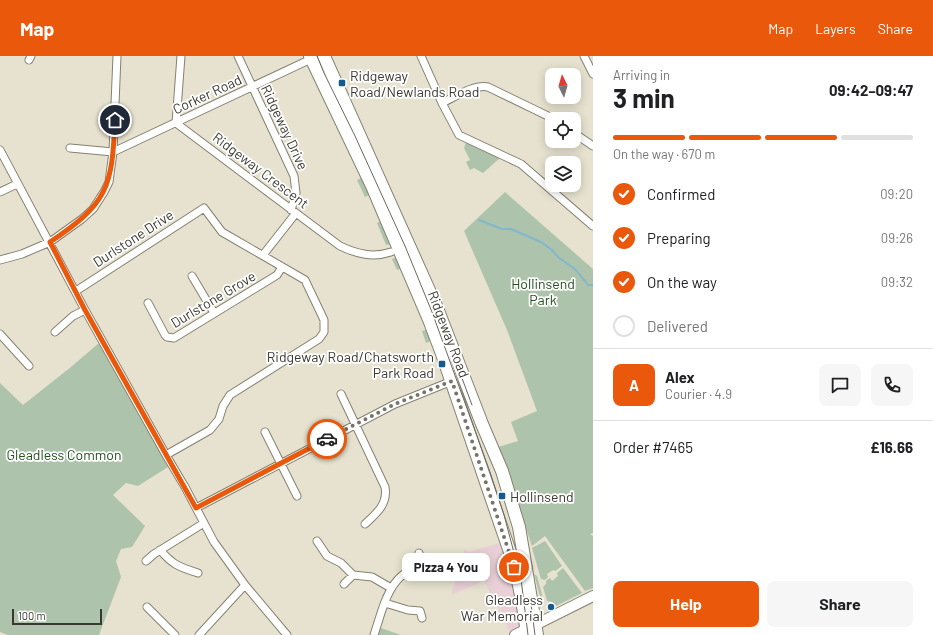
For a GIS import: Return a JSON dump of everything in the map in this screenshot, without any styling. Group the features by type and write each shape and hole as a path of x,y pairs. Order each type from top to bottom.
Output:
{"highway":[{"name":"Ridgeway Road","path":"324,56 437,308 502,471 519,527 528,632"},
{"name":"Ridgeway Road","path":"311,57 372,186 427,315 452,381 513,561 528,632"}],"main road":[{"path":"528,632 593,596"}],"street":[{"path":"0,260 9,256 22,254 50,242 82,219 96,205 104,192 108,182 113,152 117,56"},
{"path":"176,123 181,56"},
{"name":"Ridgeway Drive","path":"238,56 294,176 296,193 293,211 263,255"},
{"path":"421,56 442,103 459,135 521,164 593,226"},
{"path":"584,56 591,63 593,74"},
{"name":"Corker Road","path":"113,152 252,87 311,57"},
{"path":"442,103 474,88 483,86 545,115"},
{"name":"Ridgeway Crescent","path":"176,123 340,246 368,255 380,255 391,251"},
{"path":"581,138 593,146"},
{"path":"70,148 113,152"},
{"path":"0,150 85,310 166,455 185,486 204,523 223,555 245,585 287,635"},
{"path":"0,192 17,184"},
{"name":"Durlstone Drive","path":"76,291 202,205 222,232 306,280 324,320 324,332 319,339 230,395 223,406 219,419 210,430 166,455"},
{"name":"Durlstone Grove","path":"148,303 165,335 171,339 277,275 282,267"},
{"path":"192,276 214,313"},
{"path":"55,332 73,316 85,310"},
{"path":"0,334 30,366"},
{"path":"196,508 395,404 452,381"},
{"path":"340,394 382,477 386,490 381,508 377,514 365,524"},
{"path":"265,432 297,496"},
{"path":"146,561 160,550 204,523"},
{"path":"317,541 327,556 341,563 353,575 372,577 391,588"},
{"path":"160,550 169,561 175,565 198,573"},
{"path":"419,553 422,565"},
{"path":"374,635 391,588 396,581 407,570 422,565 431,564"},
{"path":"344,584 353,575"},
{"path":"199,635 245,585"},
{"path":"385,603 408,610 420,611 422,618"},
{"path":"147,607 175,635"}],"shaded area":[{"path":"503,542 513,543 526,592 531,627 511,635 484,581 451,595 465,549 469,552"}],"green space":[{"path":"466,142 500,158 483,173 474,168 470,170 466,162 470,160 464,148"},
{"path":"363,177 371,194 365,197 357,180"},
{"name":"Hollinsend Park","path":"505,192 593,269 593,533 590,534 593,536 593,588 585,591 545,536 532,546 498,447 518,441 511,422 537,411 507,330 464,231"},
{"path":"383,220 403,268 397,270 392,259 396,257 390,244 386,245 377,223"},
{"path":"429,329 433,340 426,343 422,331"},
{"name":"Gleadless Common","path":"99,343 168,467 138,486 126,483 113,495 145,526 132,547 121,549 116,561 121,577 99,635 8,635 0,632 0,383 23,405"},
{"path":"545,541 562,566 547,574 548,577 545,580 541,579 532,548"},
{"path":"563,568 582,593 556,606 552,602 547,601 543,587 546,584 546,581 550,578 552,581 558,576 557,573"},
{"path":"534,574 537,576 542,595 541,600"},
{"path":"381,628 401,635 378,635"}],"waterway":[{"path":"479,220 502,229 511,229 541,242 576,270 588,285 593,285"}],"tram line":[{"path":"317,56 405,246 432,312 504,515 521,579 528,635"},
{"path":"456,362 472,405"},
{"path":"531,604 535,635"}],"way so far":[{"path":"327,439 395,404 452,381 514,567"}],"place":[{"name":"Ridgeway Road/Newlands Road","path":"342,83"},
{"name":"Ridgeway Road/Chatsworth Park Road","path":"442,364"},
{"name":"Hollinsend","path":"502,496"},
{"name":"Pizza 4 You","path":"514,567"},
{"name":"Gleadless War Memorial","path":"551,607"}],"route":[{"path":"115,120 111,169 104,192 93,209 69,230 50,242 85,310 196,508 327,439"}]}
